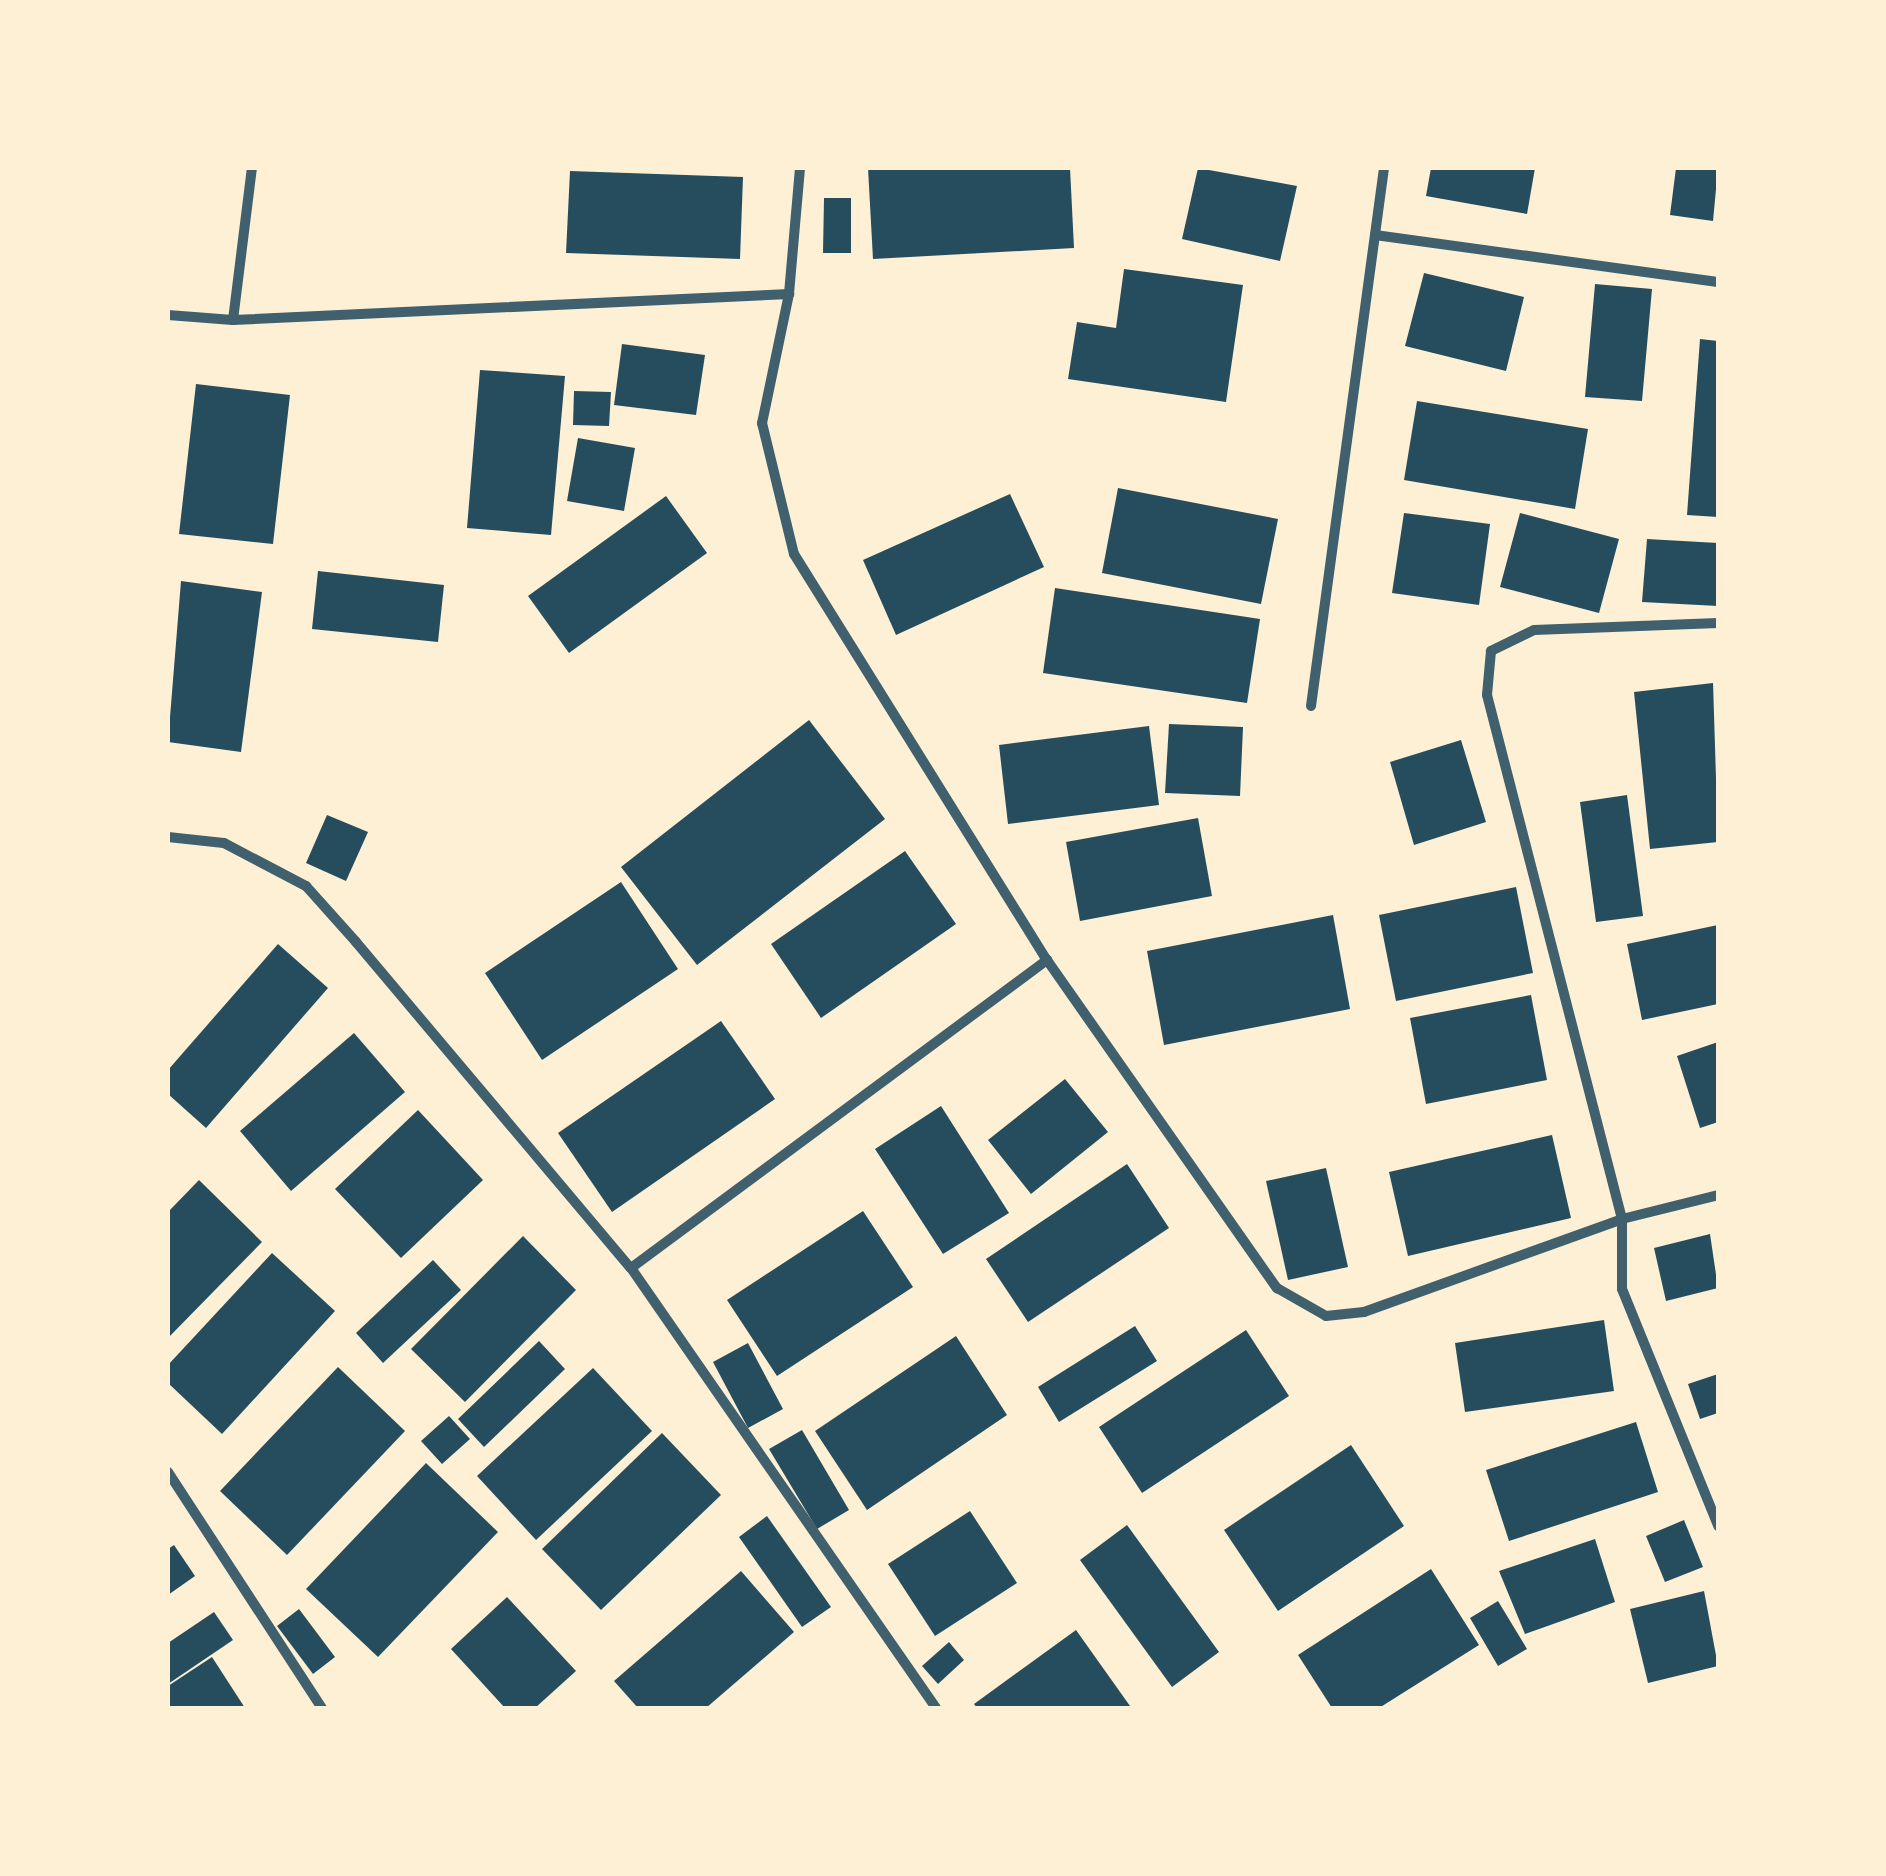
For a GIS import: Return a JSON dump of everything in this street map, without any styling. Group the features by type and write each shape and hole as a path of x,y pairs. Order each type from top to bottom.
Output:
{"street":[{"path":"233,320 252,168"},
{"path":"800,168 789,294 762,424 794,554 1047,960 1278,1288 1326,1316 1364,1312 1622,1219 1718,1195"},
{"path":"1311,706 1384,168"},
{"path":"1375,235 1718,282"},
{"path":"168,315 233,320 789,294"},
{"path":"1718,623 1534,630 1490,651 1487,695 1622,1219 1622,1288 1718,1526"},
{"path":"168,836 224,843 306,886 631,1268 936,1708"},
{"path":"631,1268 1047,960"},
{"path":"168,1472 322,1708"}],"building":[{"path":"868,168 1070,168 1074,248 873,259"},
{"path":"1198,168 1297,186 1280,261 1182,239"},
{"path":"1431,168 1535,168 1527,214 1426,196"},
{"path":"1676,168 1718,168 1713,221 1670,215"},
{"path":"570,171 743,177 740,259 566,253"},
{"path":"824,198 851,198 851,253 823,253"},
{"path":"1124,269 1243,285 1226,402 1068,379 1077,322 1116,328"},
{"path":"1424,273 1524,297 1506,371 1405,346"},
{"path":"1595,284 1652,289 1642,401 1585,397"},
{"path":"1700,339 1718,341 1718,517 1687,515"},
{"path":"622,344 705,355 696,415 614,405"},
{"path":"480,370 565,376 551,535 467,528"},
{"path":"196,384 290,395 273,544 179,534"},
{"path":"574,391 611,392 609,426 573,425"},
{"path":"1417,401 1588,429 1575,509 1404,480"},
{"path":"578,438 635,448 624,511 567,501"},
{"path":"1118,488 1278,519 1261,604 1102,573"},
{"path":"1010,494 1044,567 896,635 863,560"},
{"path":"666,496 707,553 569,653 528,596"},
{"path":"1404,513 1490,524 1479,605 1392,593"},
{"path":"1520,513 1619,539 1599,613 1500,587"},
{"path":"1647,539 1718,543 1718,606 1642,602"},
{"path":"318,571 444,585 438,642 312,629"},
{"path":"181,581 262,592 241,752 168,742"},
{"path":"1055,588 1260,619 1247,703 1043,673"},
{"path":"1713,683 1718,842 1650,849 1634,692"},
{"path":"809,720 885,819 697,965 621,867"},
{"path":"1169,724 1243,727 1240,796 1165,793"},
{"path":"1149,726 1159,805 1008,824 999,745"},
{"path":"1461,740 1486,822 1414,845 1390,762"},
{"path":"1627,795 1643,916 1596,922 1580,802"},
{"path":"327,815 368,832 346,881 306,863"},
{"path":"1198,818 1212,896 1080,921 1066,842"},
{"path":"905,851 956,924 821,1018 771,944"},
{"path":"621,882 678,969 542,1060 485,973"},
{"path":"1516,887 1533,973 1396,1001 1379,915"},
{"path":"1333,915 1350,1009 1164,1045 1147,951"},
{"path":"1718,925 1718,1004 1642,1020 1627,944"},
{"path":"278,944 328,988 206,1128 168,1094 168,1070"},
{"path":"1531,995 1547,1080 1426,1104 1410,1018"},
{"path":"721,1021 775,1099 612,1212 558,1133"},
{"path":"354,1033 405,1092 291,1191 240,1131"},
{"path":"1718,1042 1718,1122 1700,1128 1677,1056"},
{"path":"1065,1079 1108,1132 1031,1194 988,1140"},
{"path":"941,1106 1009,1213 943,1254 875,1149"},
{"path":"418,1110 483,1180 401,1258 335,1189"},
{"path":"1552,1135 1571,1218 1408,1256 1389,1172"},
{"path":"1127,1164 1169,1228 1028,1322 986,1259"},
{"path":"1326,1168 1348,1267 1288,1280 1266,1181"},
{"path":"199,1180 262,1242 168,1338 168,1212"},
{"path":"863,1211 913,1287 777,1376 727,1300"},
{"path":"1710,1234 1718,1288 1666,1301 1654,1248"},
{"path":"523,1236 576,1290 465,1402 411,1349"},
{"path":"272,1253 335,1311 222,1434 168,1383 168,1365"},
{"path":"433,1260 461,1290 383,1363 356,1333"},
{"path":"1604,1320 1614,1391 1465,1412 1455,1343"},
{"path":"1135,1326 1157,1361 1059,1422 1038,1387"},
{"path":"1246,1330 1289,1396 1142,1493 1099,1427"},
{"path":"956,1336 1007,1415 867,1510 815,1431"},
{"path":"539,1341 565,1369 484,1447 458,1419"},
{"path":"748,1343 783,1409 748,1428 713,1362"},
{"path":"338,1367 405,1431 287,1555 220,1491"},
{"path":"593,1368 652,1431 536,1540 477,1476"},
{"path":"1718,1374 1718,1413 1700,1419 1688,1384"},
{"path":"449,1416 470,1439 442,1464 421,1441"},
{"path":"1636,1422 1658,1492 1509,1541 1486,1470"},
{"path":"802,1430 849,1510 817,1529 769,1449"},
{"path":"662,1433 721,1495 601,1610 542,1549"},
{"path":"1351,1445 1404,1526 1278,1611 1224,1530"},
{"path":"426,1463 498,1532 378,1657 306,1589"},
{"path":"970,1511 1017,1583 935,1636 888,1564"},
{"path":"767,1516 831,1607 802,1627 739,1537"},
{"path":"1684,1520 1703,1567 1665,1582 1646,1536"},
{"path":"1127,1525 1219,1652 1172,1687 1080,1560"},
{"path":"1595,1539 1615,1602 1525,1634 1499,1571"},
{"path":"174,1545 195,1576 168,1595 168,1549"},
{"path":"1431,1569 1479,1645 1379,1708 1332,1708 1298,1655"},
{"path":"741,1571 794,1632 706,1708 638,1708 614,1681"},
{"path":"1704,1591 1718,1666 1648,1683 1630,1609"},
{"path":"507,1597 576,1671 535,1708 505,1708 451,1649"},
{"path":"1498,1601 1527,1649 1498,1666 1470,1618"},
{"path":"299,1609 335,1657 313,1674 277,1626"},
{"path":"214,1612 233,1640 168,1684 168,1643"},
{"path":"1076,1630 1130,1706 977,1708 974,1704"},
{"path":"949,1642 964,1660 938,1684 922,1666"},
{"path":"212,1657 245,1708 168,1708 168,1686"}]}
